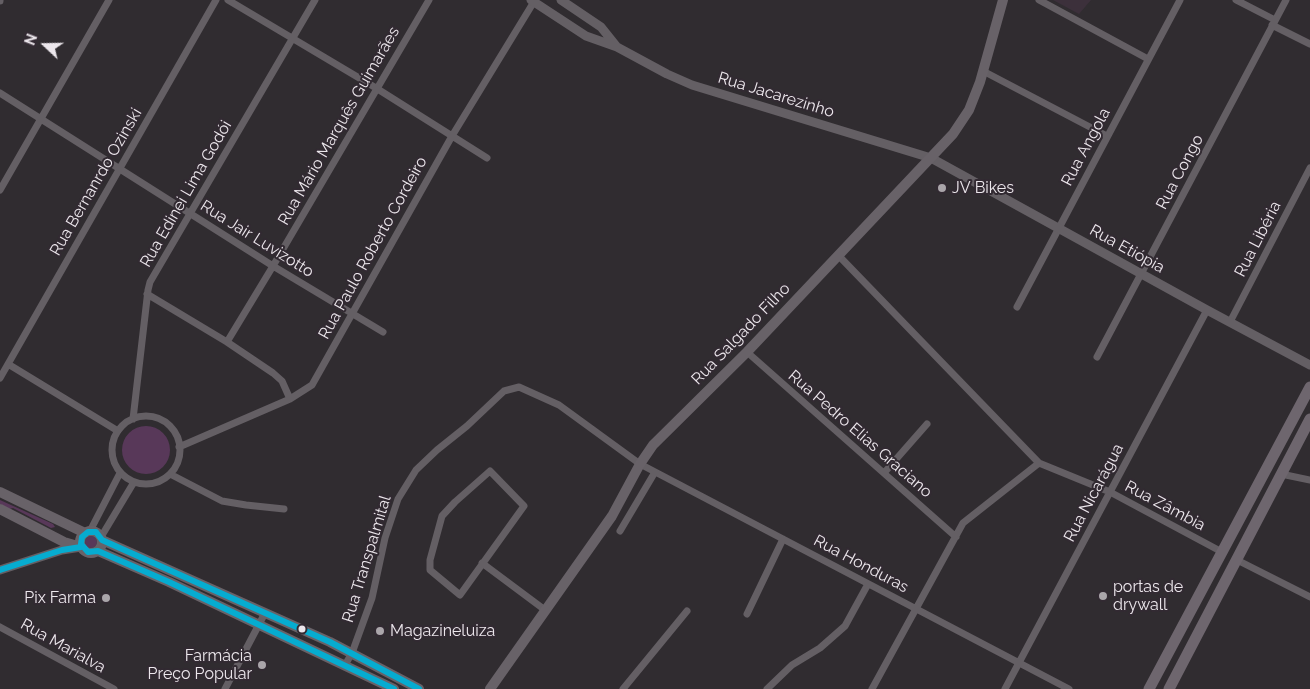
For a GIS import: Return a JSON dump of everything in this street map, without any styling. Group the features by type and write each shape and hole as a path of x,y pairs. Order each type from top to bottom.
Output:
{"highway":[{"path":"1149,689 1310,387"},
{"path":"1169,689 1310,419"}],"main road":[{"name":"Rua Salgado Filho","path":"490,689 612,516 640,464 653,445 747,352 953,134 969,110 983,71 1003,0"},
{"path":"0,492 88,532 96,532 102,538 352,653 419,689"},
{"path":"0,509 64,542 81,547 88,553 98,551 169,582 394,689"},
{"path":"51,535 57,530 60,520"},
{"path":"81,547 81,539 88,532"},
{"path":"98,551 102,546 102,538"}],"street":[{"path":"0,190 109,0"},
{"name":"Rua Bernanrdo Ozinski","path":"0,378 216,0"},
{"path":"228,0 376,88 487,158"},
{"name":"Rua Edinei Lima Godói","path":"133,419 147,294 154,275 316,0"},
{"name":"Rua Mário Marquês Guimarães","path":"227,342 429,0"},
{"name":"Rua Jacarezinho","path":"560,0 601,28 618,47"},
{"path":"1039,0 1148,59"},
{"name":"Rua Angola","path":"1017,307 1180,0"},
{"path":"1236,0 1310,44"},
{"name":"Rua Congo","path":"1098,357 1286,0"},
{"name":"Rua Jacarezinho","path":"533,1 586,36 618,47 692,86 931,158"},
{"name":"Rua Paulo Roberto Cordeiro","path":"179,447 290,399 312,385 452,136 533,1"},
{"path":"983,71 1107,136"},
{"name":"Rua Jair Luvizotto","path":"0,93 273,266 383,332"},
{"name":"Rua Etiópia","path":"931,158 1310,365"},
{"name":"Rua Libéria","path":"1230,322 1310,168"},
{"path":"838,255 1039,463 963,523 872,689"},
{"path":"147,294 227,342 282,381 290,399"},
{"name":"Rua Nicarágua","path":"1005,689 1207,310"},
{"name":"Rua Pedro Elias Graciano","path":"747,352 956,537"},
{"path":"8,364 118,431"},
{"name":"Rua Transpalmital","path":"345,665 352,653 372,598 385,538 398,499 416,470 437,450 468,426 504,391 519,387 559,405 640,464"},
{"path":"148,417 163,422 174,432 179,447 177,463 170,474 153,484 134,482 120,473 114,463 113,443 118,431 133,419 148,417"},
{"path":"884,473 927,424"},
{"name":"Rua Zâmbia","path":"1039,463 1110,492 1222,552"},
{"name":"Rua Honduras","path":"640,464 1069,689"},
{"path":"490,471 524,506 482,563 460,595 430,570 430,560 442,516 490,471"},
{"path":"620,531 655,472"},
{"path":"88,532 120,473"},
{"path":"170,474 222,501 246,506 284,509"},
{"path":"1281,474 1310,480"},
{"path":"102,538 134,482"},
{"path":"747,614 783,539"},
{"path":"0,570 62,550 81,547"},
{"path":"1237,560 1310,598"},
{"path":"482,563 545,610"},
{"path":"767,689 792,665 820,648 845,626 868,584"},
{"path":"624,689 687,611"},
{"path":"225,689 265,613"},
{"name":"Rua Marialva","path":"0,627 114,689"}],"shaded area":[{"path":"1053,0 1091,0 1079,14"},
{"path":"141,426 151,426 163,433 170,445 170,455 163,467 151,474 141,474 133,470 126,463 122,455 122,445 126,437 133,430"},
{"path":"0,500 53,524 55,527 51,528 13,508 9,509 0,504"},
{"path":"89,536 93,536 97,542 93,548 89,548 85,544 85,540"}],"transit line":[{"path":"394,689 169,582 98,551 88,552 81,544 82,537 88,532 96,532 102,540 330,642 419,689"},
{"path":"0,570 62,550 81,547"}],"place":[{"name":"JV Bikes","path":"942,188"},
{"name":"portas de drywall","path":"1103,596"},
{"name":"Pix Farma","path":"106,598"},
{"name":"Magazineluiza","path":"380,631"},
{"name":"Farmácia Preço Popular","path":"262,665"}]}
